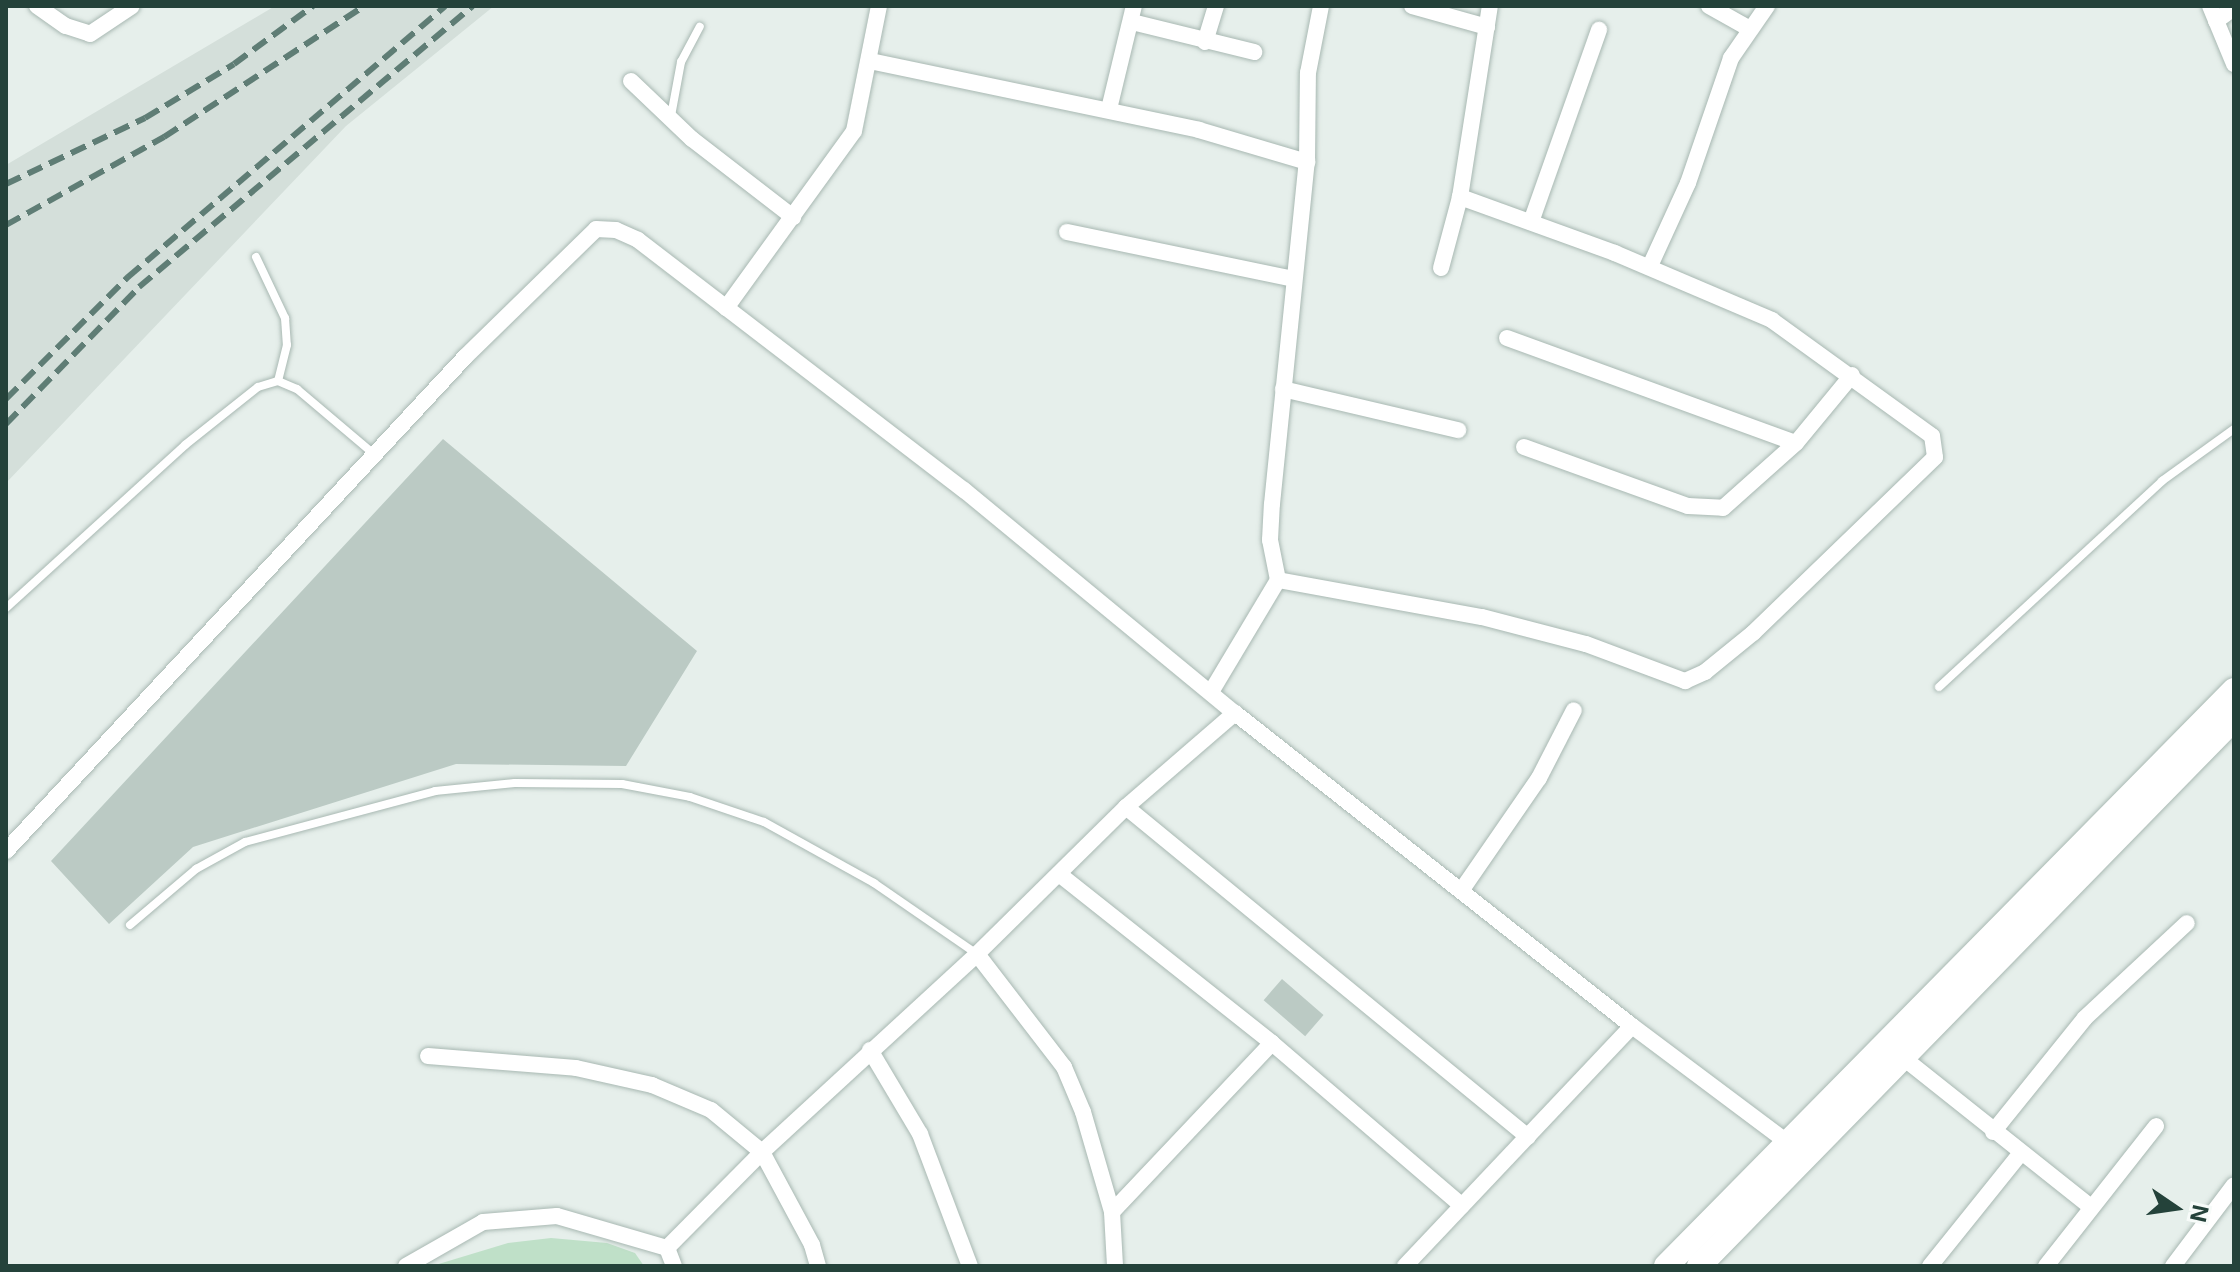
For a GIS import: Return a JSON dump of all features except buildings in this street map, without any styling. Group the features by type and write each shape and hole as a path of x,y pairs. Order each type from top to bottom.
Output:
{"main road":[{"path":"1666,1266 1790,1144 1833,1093 2234,690"},
{"path":"1699,1266 1901,1056 2234,719"}],"street":[{"path":"37,6 66,26 90,34 132,6"},
{"path":"726,308 854,131 879,6"},
{"path":"1205,42 1216,6"},
{"path":"1211,692 1278,580 1270,540 1293,279 1307,162 1308,73 1321,6"},
{"path":"1412,6 1487,27"},
{"path":"1441,268 1460,197 1490,6"},
{"path":"1709,6 1748,28"},
{"path":"1650,266 1688,183 1731,58 1748,28 1767,6"},
{"path":"2234,8 2213,14 2234,64"},
{"path":"1109,109 1133,14 1205,42 1254,52"},
{"path":"1531,222 1599,30"},
{"path":"870,61 1109,109 1307,162"},
{"path":"631,81 670,117 793,217"},
{"path":"1278,580 1482,617 1586,644 1685,681 1705,672 1753,633 1935,457 1932,436 1852,375 1772,320 1650,266 1460,197"},
{"path":"6,851 374,454 596,229 616,230 638,240 964,490 1235,713 1632,1026 1790,1144"},
{"path":"1067,232 1293,279"},
{"path":"1507,338 1796,443"},
{"path":"1524,447 1709,511 1737,500 1796,443 1852,375"},
{"path":"1283,389 1458,430"},
{"path":"1461,891 1539,778 1574,710"},
{"path":"667,1248 762,1152 977,954 1126,807 1235,713"},
{"path":"1126,807 1528,1137"},
{"path":"1059,874 1272,1043 1462,1206"},
{"path":"1993,1132 2085,1018 2187,923"},
{"path":"977,954 1064,1067 1083,1112 1112,1212 1115,1266"},
{"path":"1405,1266 1632,1026"},
{"path":"1112,1212 1272,1043"},
{"path":"870,1050 920,1134 970,1266"},
{"path":"428,1056 576,1068 652,1085 711,1110 739,1127 762,1152 812,1245 818,1266"},
{"path":"1901,1056 2020,1154 2091,1207"},
{"path":"2046,1266 2156,1126"},
{"path":"1930,1266 2020,1154"},
{"path":"2173,1266 2234,1185"},
{"path":"406,1266 483,1222 557,1216 667,1248"},
{"path":"667,1248 674,1266"}],"lane":[{"path":"670,117 681,62 700,27"},
{"path":"256,257 285,318 287,345 278,381"},
{"path":"6,608 185,445 258,387 278,381 297,389 374,454"},
{"path":"1939,687 2162,481 2234,429"},
{"path":"130,925 196,869 245,842 435,791 515,783 622,784 690,797 764,822 874,883 977,954"}],"shaded area":[{"path":"275,6 494,6 346,126 6,483 6,165"}],"green space":[{"path":"551,1238 607,1243 635,1253 644,1266 432,1266 508,1243"}],"railway":[{"path":"6,184 145,118 234,64 313,6"},
{"path":"6,225 164,137 364,6"},
{"path":"6,399 128,277 445,6"},
{"path":"6,424 139,287 473,6"}]}
